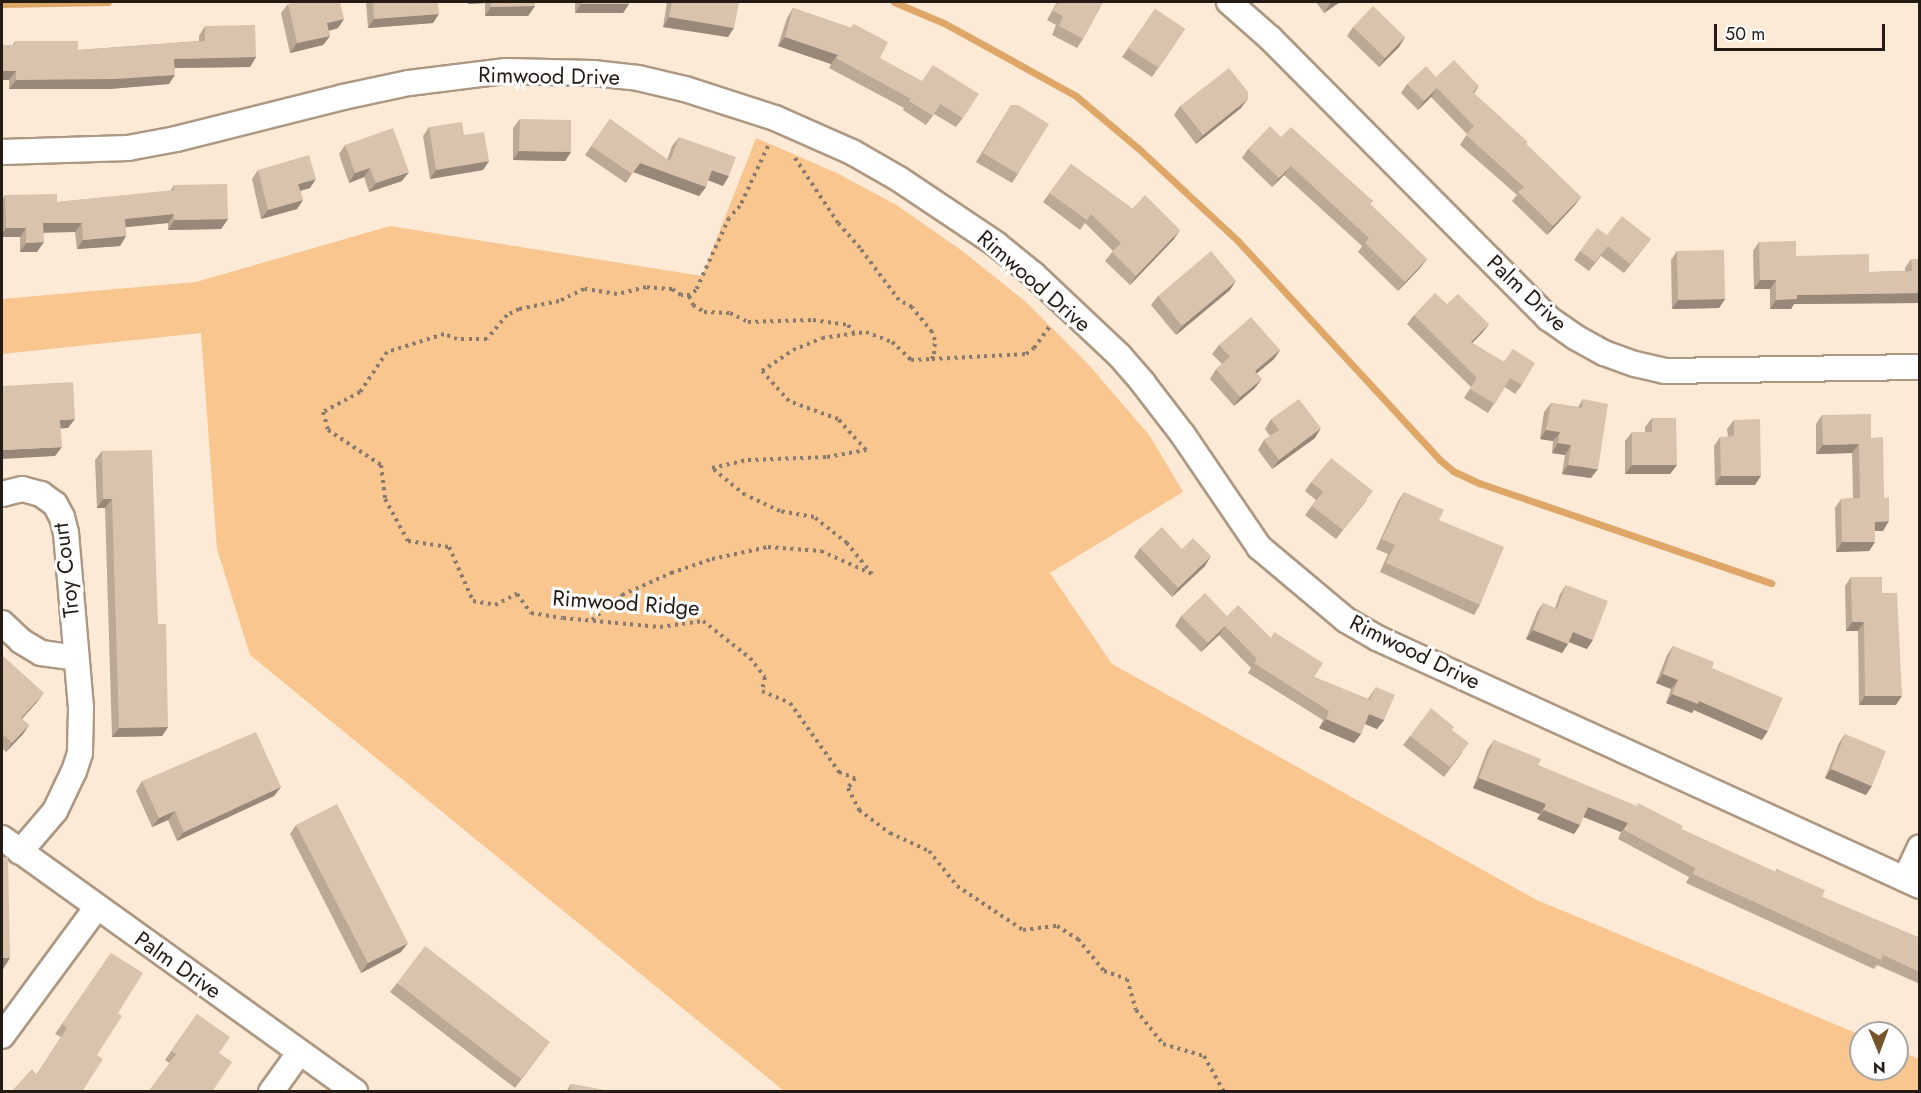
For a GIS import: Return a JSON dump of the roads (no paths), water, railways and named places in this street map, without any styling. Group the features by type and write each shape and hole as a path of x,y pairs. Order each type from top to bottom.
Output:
{"street":[{"name":"Palm Drive","path":"1229,2 1270,38 1548,318 1575,337 1604,353 1635,364 1665,370 1920,367"},
{"name":"Rimwood Drive","path":"2,152 128,148 176,139 343,97 409,83 506,71 592,73 638,78 685,89 775,118 852,152 899,179 996,244 1033,274 1119,355 1143,383 1183,435 1260,547 1346,620 1377,638 1912,883"},
{"name":"Troy Court","path":"2,494 22,489 41,494 55,504 62,517 66,533 81,708 80,753 55,812 11,845"},
{"path":"2,623 21,641 41,653 75,658"},
{"name":"Palm Drive","path":"11,845 355,1092"},
{"path":"1912,883 1920,847"},
{"path":"2,1036 97,907"},
{"path":"271,1092 300,1052"}],"waterway":[{"path":"2,4 108,2"},
{"path":"894,2 944,23 1076,96 1138,148 1238,241 1440,460 1453,471 1479,483 1771,583"}]}
